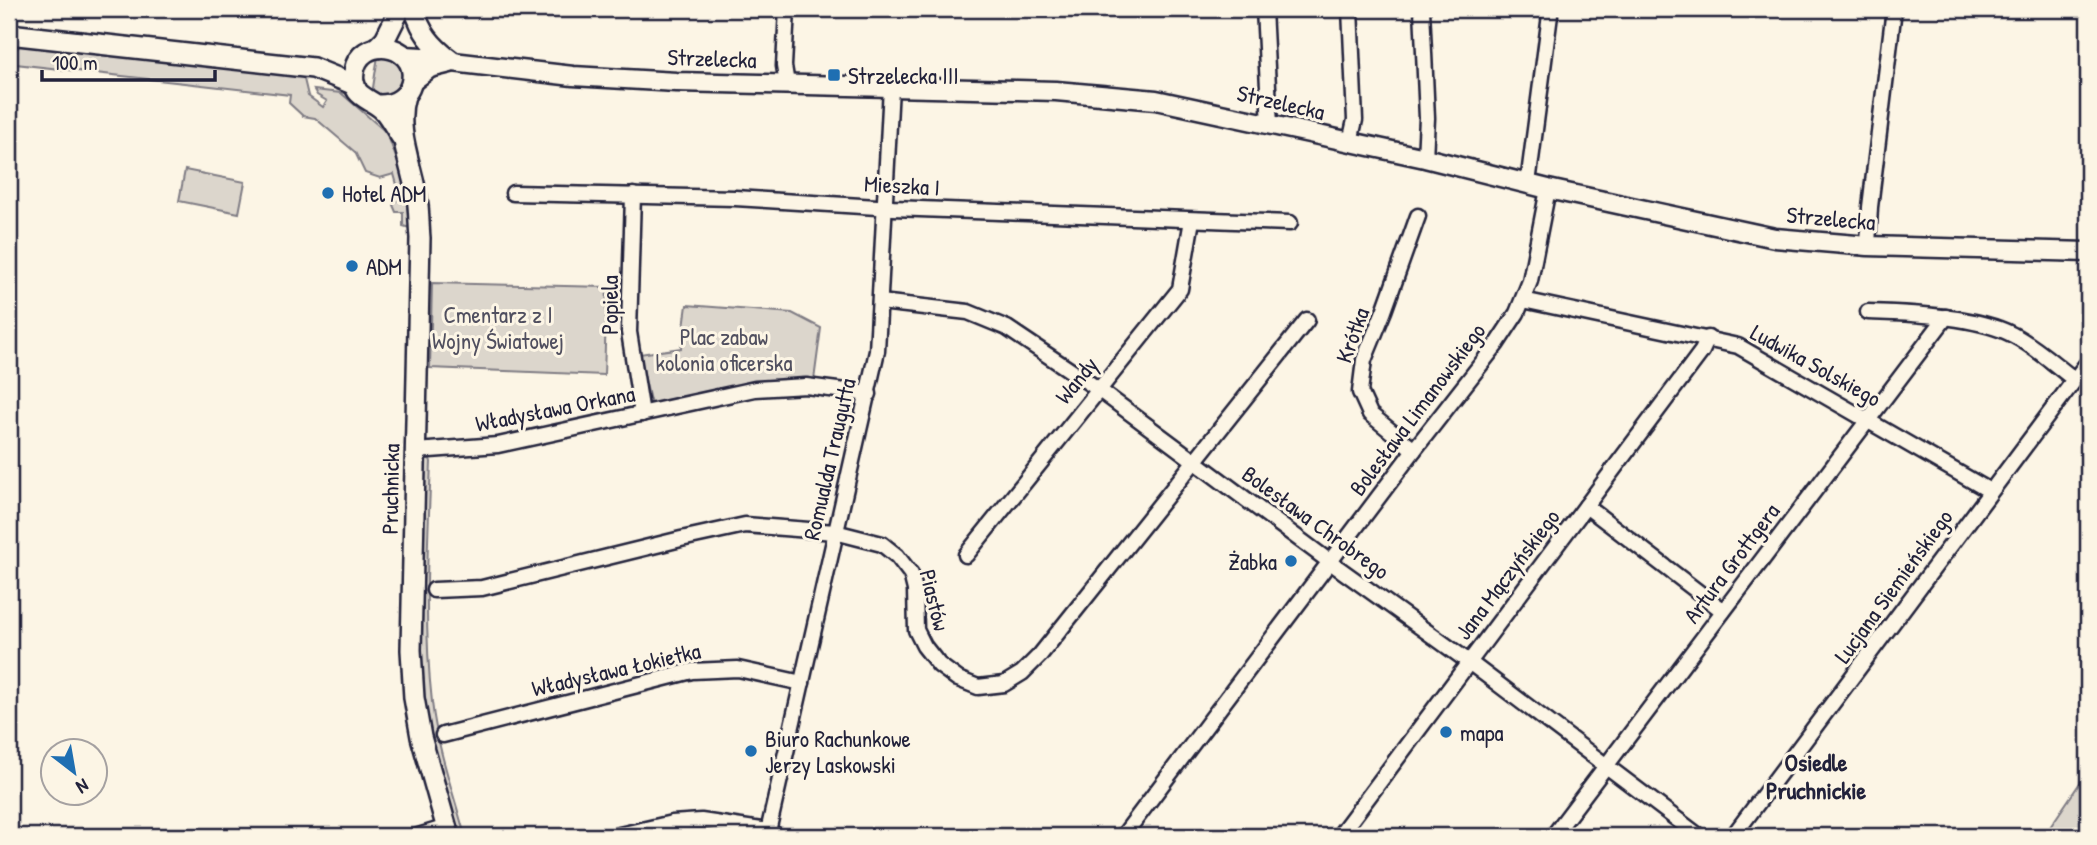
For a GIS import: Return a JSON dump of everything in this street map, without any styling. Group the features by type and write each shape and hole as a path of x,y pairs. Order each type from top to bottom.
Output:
{"main road":[{"path":"9,34 313,68 351,63 369,52 385,39 400,9"},
{"path":"403,54 407,9"},
{"path":"385,46 403,54 410,64 409,89 393,104 377,105 362,97 353,75 369,52 385,46"},
{"path":"313,68 355,85"},
{"name":"Pruchnicka","path":"409,89 402,106 402,139 418,204 420,239 411,650 414,698 421,737 448,832"},
{"name":"Pruchnicka","path":"377,105 386,113 402,139"}],"street":[{"path":"414,9 424,35 434,48 453,62"},
{"path":"786,84 784,66 787,9"},
{"path":"1264,9 1270,126"},
{"path":"1350,9 1355,120 1350,142"},
{"path":"1422,9 1427,118 1425,158"},
{"path":"1868,246 1870,207 1894,9"},
{"path":"1528,183 1550,15"},
{"name":"Strzelecka","path":"403,54 573,76 677,82 1056,90 1156,100 1775,238 1868,246 2088,252"},
{"name":"Strzelecka","path":"409,89 430,68 453,62"},
{"name":"Romualda Traugutta","path":"771,835 835,532 877,351 891,87"},
{"name":"Bolesława Limanowskiego","path":"1123,836 1496,345 1517,313 1530,281 1548,189"},
{"name":"Mieszka I","path":"513,193 799,201 885,208 1290,222"},
{"name":"Popiela","path":"633,195 629,332 642,414"},
{"name":"Krótka","path":"1414,450 1370,414 1360,392 1364,360 1418,216"},
{"name":"Wandy","path":"965,555 1180,289 1192,220"},
{"name":"Ludwika Solskiego","path":"1523,300 1738,346 1990,491"},
{"name":"Bolesława Chrobrego","path":"880,302 968,312 1007,328 1098,389 1469,662 1699,836"},
{"path":"1868,312 1946,317 2003,330 2016,336 2075,380"},
{"name":"Artura Grottgera","path":"1553,836 1946,317"},
{"name":"Piastów","path":"434,590 482,588 745,525 835,532 882,544 897,556 911,574 915,590 916,630 924,646 939,665 958,679 978,687 1004,684 1022,673 1040,655 1307,320"},
{"name":"Jana Mączyńskiego","path":"1339,836 1702,351 1708,338"},
{"name":"Lucjana Siemieńskiego","path":"1733,836 2088,362"},
{"name":"Władysława Orkana","path":"415,451 498,445 755,389 806,386 869,394"},
{"path":"1586,506 1723,611"},
{"name":"Władysława Łokietka","path":"443,735 692,671 738,669 802,683"},
{"path":"615,836 672,823 701,821 771,835"},
{"path":"418,836 448,832"}],"green space":[{"path":"20,45 303,75 308,96 323,107 327,101 314,90 341,93 387,133 403,177 410,228 403,226 403,212 396,212 393,205 401,199 394,174 380,178 365,173 355,152 315,118 303,116 289,103 290,95 16,64 16,50"},
{"path":"385,55 396,61 402,69 402,84 391,95 372,94 378,56"},
{"path":"185,170 245,182 239,213 179,201"},
{"name":"Cmentarz z I Wojny Światowej","path":"432,283 607,287 604,375 430,368"},
{"name":"Plac zabaw kolonia oficerska","path":"687,305 792,313 821,328 814,380 651,405 639,354 681,348"},
{"path":"425,458 431,462 427,612 432,702 441,753 465,836 456,836 439,778 419,679"},
{"path":"2088,771 2088,836 2044,836"}],"place":[{"name":"Strzelecka III","path":"834,75"},
{"name":"Hotel ADM","path":"328,193"},
{"name":"ADM","path":"352,266"},
{"name":"Żabka","path":"1291,561"},
{"name":"mapa","path":"1446,732"},
{"name":"Biuro Rachunkowe Jerzy Laskowski","path":"751,751"}],"district":[{"name":"Osiedle Pruchnickie","path":"1816,776"}]}
